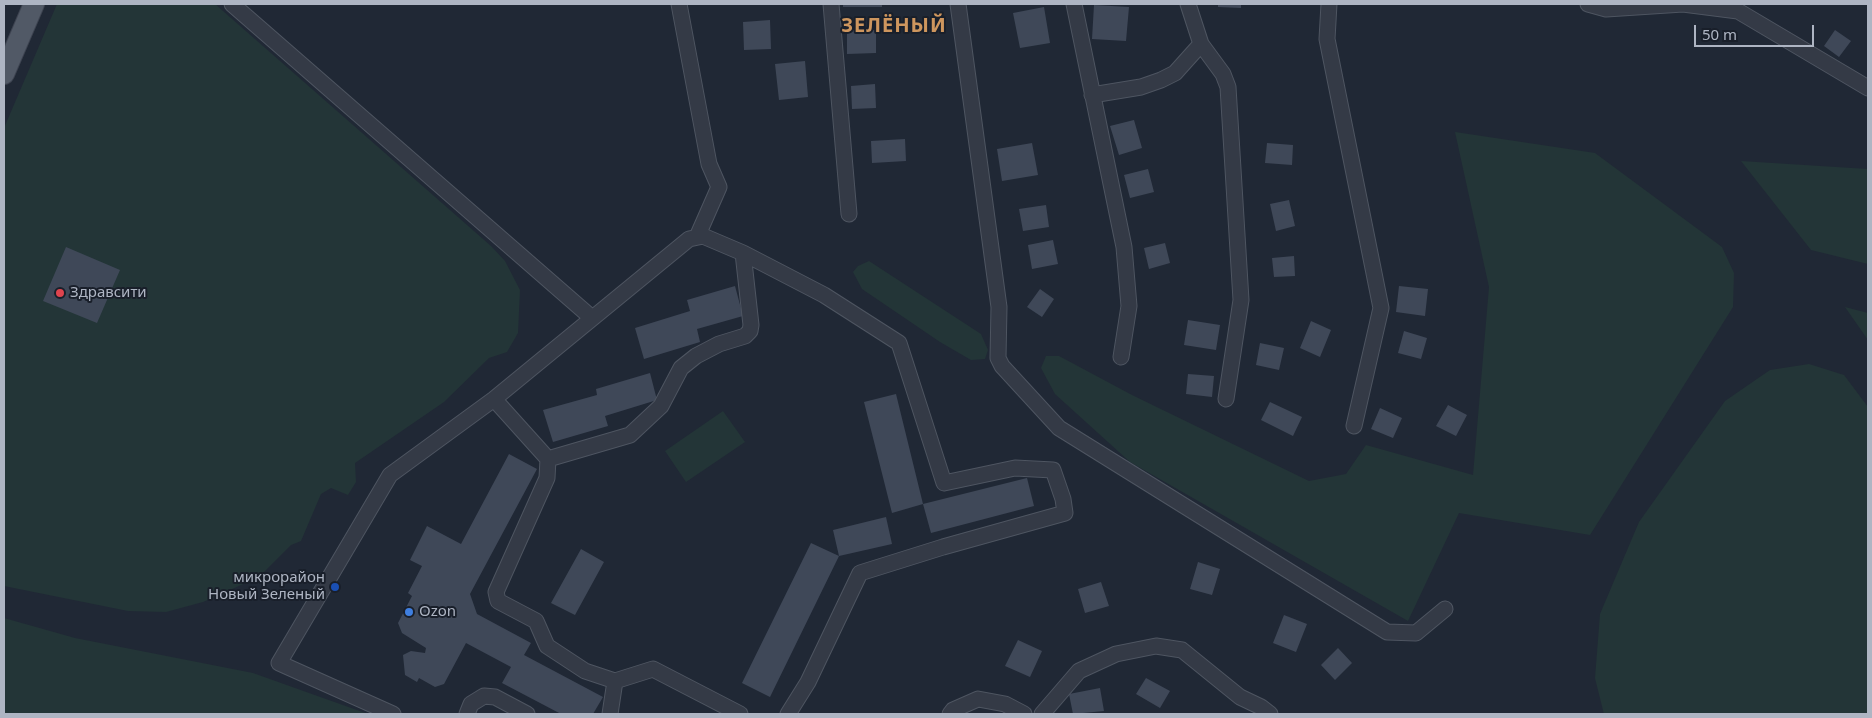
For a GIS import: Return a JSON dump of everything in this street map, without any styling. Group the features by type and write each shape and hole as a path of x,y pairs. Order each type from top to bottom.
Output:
{"main road":[{"path":"4,74 34,4"}],"street":[{"path":"232,4 592,318"},
{"path":"679,4 709,164 718,187 697,237"},
{"path":"830,4 849,214"},
{"path":"958,4 999,307 998,358 1002,366 1059,428 1387,632 1416,633 1445,609"},
{"path":"1074,4 1124,247 1129,306 1121,357"},
{"path":"1188,4 1201,44 1223,74 1228,87 1241,300 1226,399"},
{"path":"1329,4 1327,39 1381,308 1354,426"},
{"path":"1588,4 1606,9 1683,4 1738,11 1868,88"},
{"path":"1092,95 1141,87 1161,80 1175,73 1201,44"},
{"path":"393,714 279,663 390,475 494,399 690,239 703,236 743,253 824,295 899,343 944,483 1015,468 1053,470 1064,506 1064,513 943,547 860,573 808,682 788,714"},
{"path":"548,459 630,435 662,406 681,368 696,356 719,344 746,336 751,325 743,253"},
{"path":"494,399 548,459 546,478 496,592 498,601 536,621 546,646 585,671 615,681 653,669 720,709 740,714"},
{"path":"1042,714 1079,671 1116,654 1156,646 1182,650 1240,697 1261,707 1270,714"},
{"path":"610,714 615,681"},
{"path":"467,714 472,704 484,696 495,697 527,714"},
{"path":"950,714 953,710 978,699 1005,704 1024,714"}],"shaded area":[{"path":"57,4 215,4 491,246 505,261 520,290 518,333 507,352 489,358 444,402 355,463 356,482 348,495 331,488 321,494 301,541 291,545 259,577 203,602 166,612 128,611 4,586 4,128"},
{"path":"1455,132 1595,153 1722,247 1734,273 1733,307 1590,535 1459,513 1408,621 1130,462 1055,394 1041,368 1046,356 1059,356 1132,395 1309,481 1346,474 1366,445 1473,475 1489,287"},
{"path":"1741,161 1868,169 1868,264 1811,250"},
{"path":"869,261 981,334 988,350 985,359 971,360 940,342 862,289 853,272 858,266"},
{"path":"1845,307 1868,313 1868,340"},
{"path":"1809,364 1844,375 1868,407 1868,714 1604,714 1595,678 1600,614 1639,522 1725,401 1770,370"},
{"path":"723,411 745,442 686,482 665,451"},
{"path":"4,618 75,638 253,673 368,714 4,714"}],"building":[{"path":"843,4 882,4 882,7 843,7"},
{"path":"1218,4 1241,4 1241,8 1218,7"},
{"path":"1094,5 1129,7 1126,41 1092,39"},
{"path":"1044,7 1050,43 1020,48 1013,13"},
{"path":"770,20 771,49 744,50 743,22"},
{"path":"847,30 876,30 876,53 847,54"},
{"path":"1835,30 1851,41 1839,57 1824,46"},
{"path":"805,61 808,97 779,100 775,64"},
{"path":"875,84 876,108 852,109 851,86"},
{"path":"1134,120 1142,148 1119,155 1110,126"},
{"path":"905,139 906,161 872,163 871,141"},
{"path":"1032,143 1038,175 1002,181 997,149"},
{"path":"1267,143 1293,145 1292,165 1265,163"},
{"path":"1148,169 1154,192 1130,198 1124,175"},
{"path":"1289,200 1295,226 1276,231 1270,204"},
{"path":"1046,205 1049,227 1023,231 1019,209"},
{"path":"1053,240 1058,264 1032,269 1028,245"},
{"path":"1165,243 1170,263 1149,269 1144,248"},
{"path":"66,247 120,270 97,323 43,301"},
{"path":"1294,256 1295,276 1274,277 1272,258"},
{"path":"735,286 743,316 697,329 700,342 644,359 635,328 690,311 687,300"},
{"path":"1399,286 1428,289 1425,316 1396,312"},
{"path":"1040,289 1054,299 1042,317 1027,307"},
{"path":"1188,320 1220,325 1216,350 1184,345"},
{"path":"1311,321 1331,330 1320,357 1300,348"},
{"path":"1404,331 1427,338 1421,359 1398,353"},
{"path":"1260,343 1284,348 1279,370 1256,365"},
{"path":"650,373 657,400 605,416 608,426 553,442 543,410 597,395 596,389"},
{"path":"1188,374 1214,376 1212,397 1186,394"},
{"path":"896,394 923,504 892,513 864,402"},
{"path":"1270,402 1302,417 1293,436 1261,420"},
{"path":"1448,405 1467,415 1456,436 1436,426"},
{"path":"1380,408 1402,418 1393,438 1371,429"},
{"path":"509,454 537,469 470,594 477,614 531,643 524,655 603,697 593,714 561,714 502,683 511,667 466,643 444,684 435,687 419,678 417,682 405,675 403,655 411,651 425,653 426,648 402,633 398,623 412,596 408,593 422,566 410,560 427,526 461,544"},
{"path":"1027,478 1034,506 931,533 923,504"},
{"path":"886,517 892,544 839,556 833,530"},
{"path":"811,543 839,556 770,697 742,683"},
{"path":"581,549 604,562 575,615 551,603"},
{"path":"1198,562 1220,569 1212,595 1190,589"},
{"path":"1101,582 1109,606 1085,613 1078,589"},
{"path":"1284,615 1307,624 1296,652 1273,643"},
{"path":"1018,640 1042,651 1030,677 1005,666"},
{"path":"1338,648 1352,663 1335,680 1321,665"},
{"path":"1146,678 1170,691 1160,708 1136,694"},
{"path":"1100,688 1104,711 1073,714 1069,694"}],"place":[{"name":"Здравсити","path":"60,293"},
{"name":"микрорайон Новый Зеленый","path":"335,587"},
{"name":"Ozon","path":"409,612"}],"district":[{"name":"ЗЕЛЁНЫЙ","path":"894,26"}]}
